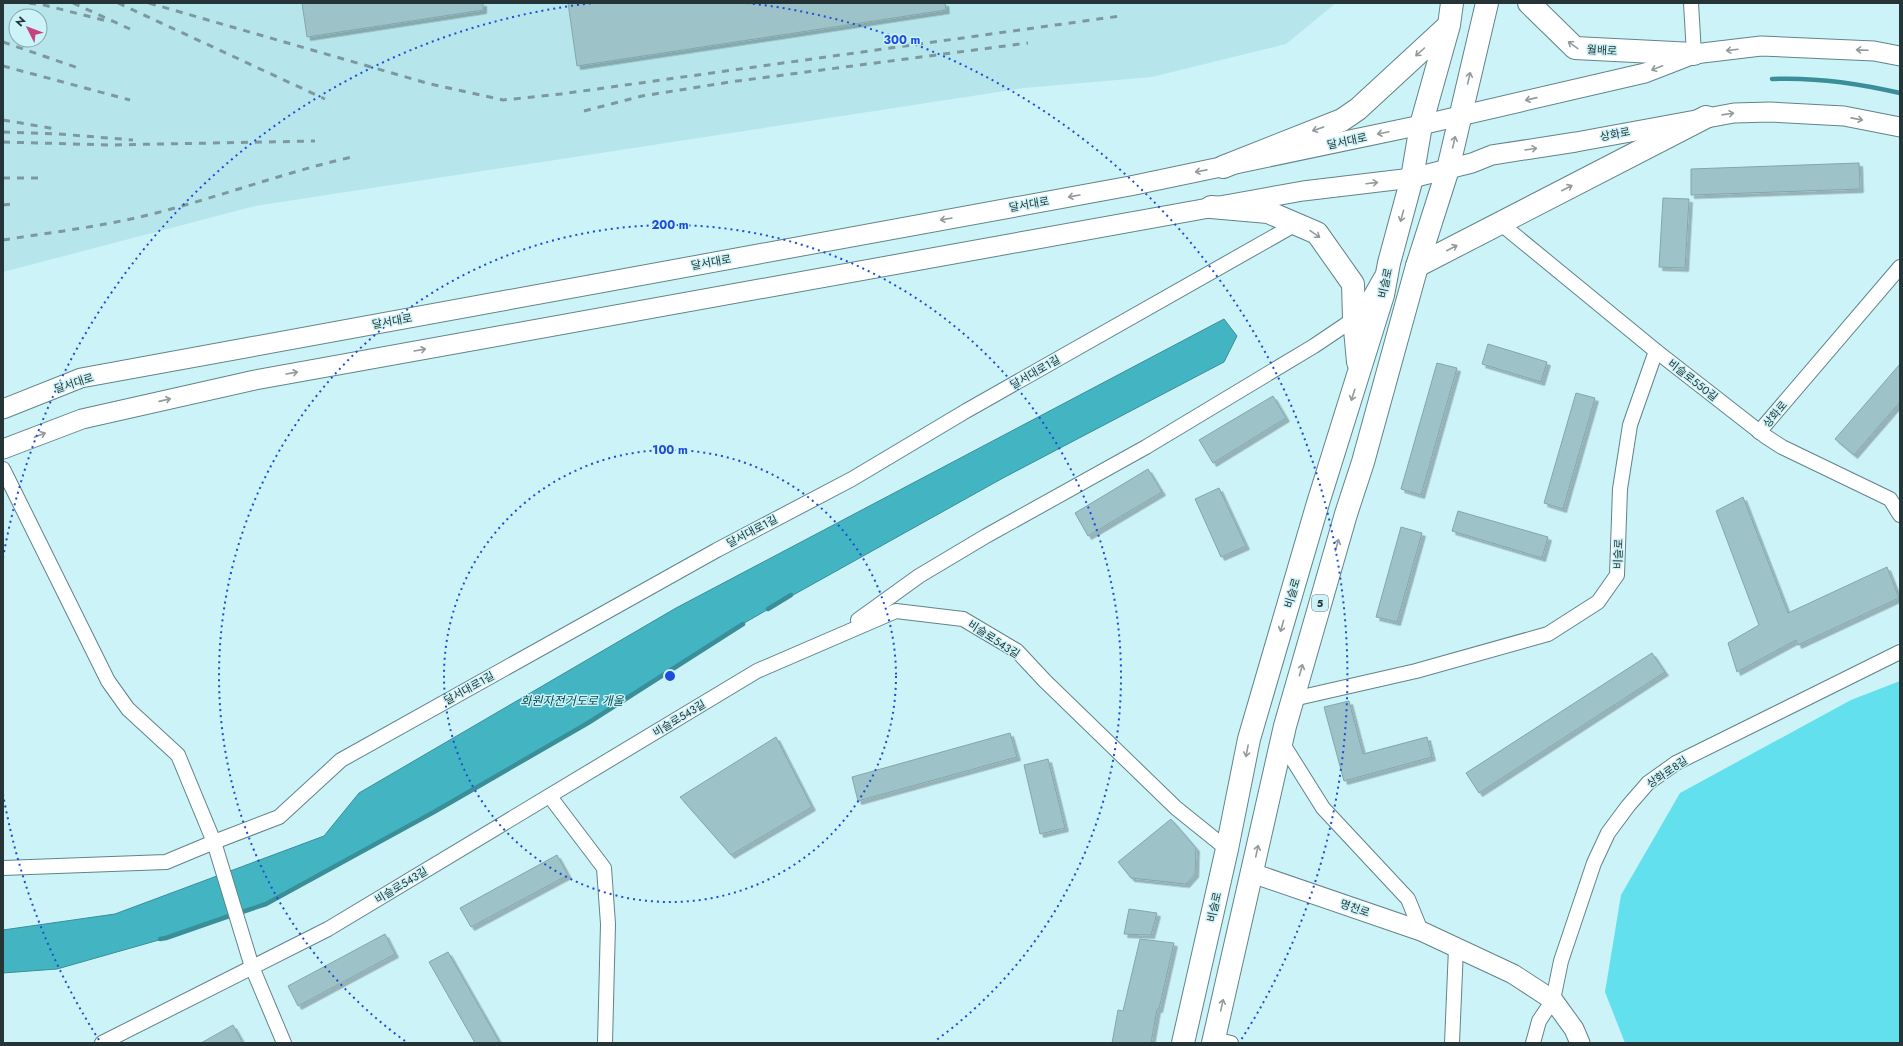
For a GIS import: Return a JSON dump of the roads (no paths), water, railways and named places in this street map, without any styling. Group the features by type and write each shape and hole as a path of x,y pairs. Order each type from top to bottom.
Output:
{"main road":[{"path":"1452,3 1449,25 1422,125 1645,73 1694,54 1761,46 1874,51 1900,56"},
{"path":"1448,169 1487,3"},
{"name":"월배로","path":"1529,3 1575,48 1694,54"},
{"path":"1223,167 1342,120 1358,109 1449,25"},
{"name":"상화로","path":"1211,207 1333,186 1412,178 1472,163 1492,155 1576,142 1734,113 1770,112 1844,116 1900,127"},
{"path":"1417,266 1706,117"},
{"name":"비슬로","path":"1184,1043 1227,849 1249,739 1318,503 1360,373 1383,295 1389,263 1412,178 1422,125"},
{"name":"달서대로","path":"3,409 81,378 1122,187 1422,125"},
{"name":"5","path":"1219,1042 1252,873 1281,741 1346,514 1363,462 1417,266 1448,169"},
{"path":"3,448 82,419 255,380 1211,207 1268,212 1317,233 1353,284 1354,319 1360,373"},
{"name":"명천로","path":"1252,873 1421,931 1513,974 1553,1000 1574,1029 1580,1043"}],"street":[{"path":"1691,3 1694,54"},
{"name":"비슬로550길","path":"1500,223 1656,351 1759,432 1782,447 1890,499 1900,515"},
{"name":"달서대로1길","path":"3,868 166,862 279,817 341,760 717,550 852,479 966,411 1296,224"},
{"path":"827,640 878,607 919,576 986,536 1146,447 1282,366 1354,319 1363,310 1389,263"},
{"name":"상화로","path":"1759,432 1900,267"},
{"name":"비슬로","path":"1293,699 1416,671 1548,634 1598,602 1617,575 1620,489 1630,426 1656,351"},
{"path":"3,470 108,681 128,709 178,755 220,856 252,967 284,1043"},
{"name":"비슬로543길","path":"102,1043 328,929 757,671 896,611 963,619 1017,651 1045,681 1176,808 1227,849"},
{"name":"상화로8길","path":"1553,1000 1561,960 1594,863 1608,833 1628,806 1648,783 1676,763 1900,652"},
{"path":"1281,741 1324,808 1408,899 1421,931"},
{"path":"554,802 604,868 608,924 605,1043"},
{"path":"1452,1043 1456,948"},
{"path":"1533,1043 1539,1021 1553,1000"}],"water":[{"name":"화원자전거도로 개울","path":"1224,319 1237,336 1224,362 1003,478 786,599 739,626 588,723 434,812 266,904 166,938 57,969 3,973 3,930 115,914 324,836 359,793 676,608"}],"waterway":[{"path":"1772,79 1820,80 1868,86 1900,93"},
{"path":"768,609 791,595"},
{"path":"242,912 266,904 434,812 588,723 743,624"},
{"path":"160,939 235,914"}],"railway":[{"path":"29,3 44,5 111,22"},
{"path":"73,3 130,29"},
{"path":"118,3 325,99"},
{"path":"149,3 430,84 503,100 561,94 1120,16"},
{"path":"3,42 81,69"},
{"path":"584,111 642,96 730,82 1028,43"},
{"path":"3,66 130,100"},
{"path":"3,120 56,129"},
{"path":"3,132 59,134 133,140"},
{"path":"3,142 111,145 315,141"},
{"path":"3,240 137,218 352,157"},
{"path":"3,178 43,178"},
{"path":"3,205 12,204"}]}
